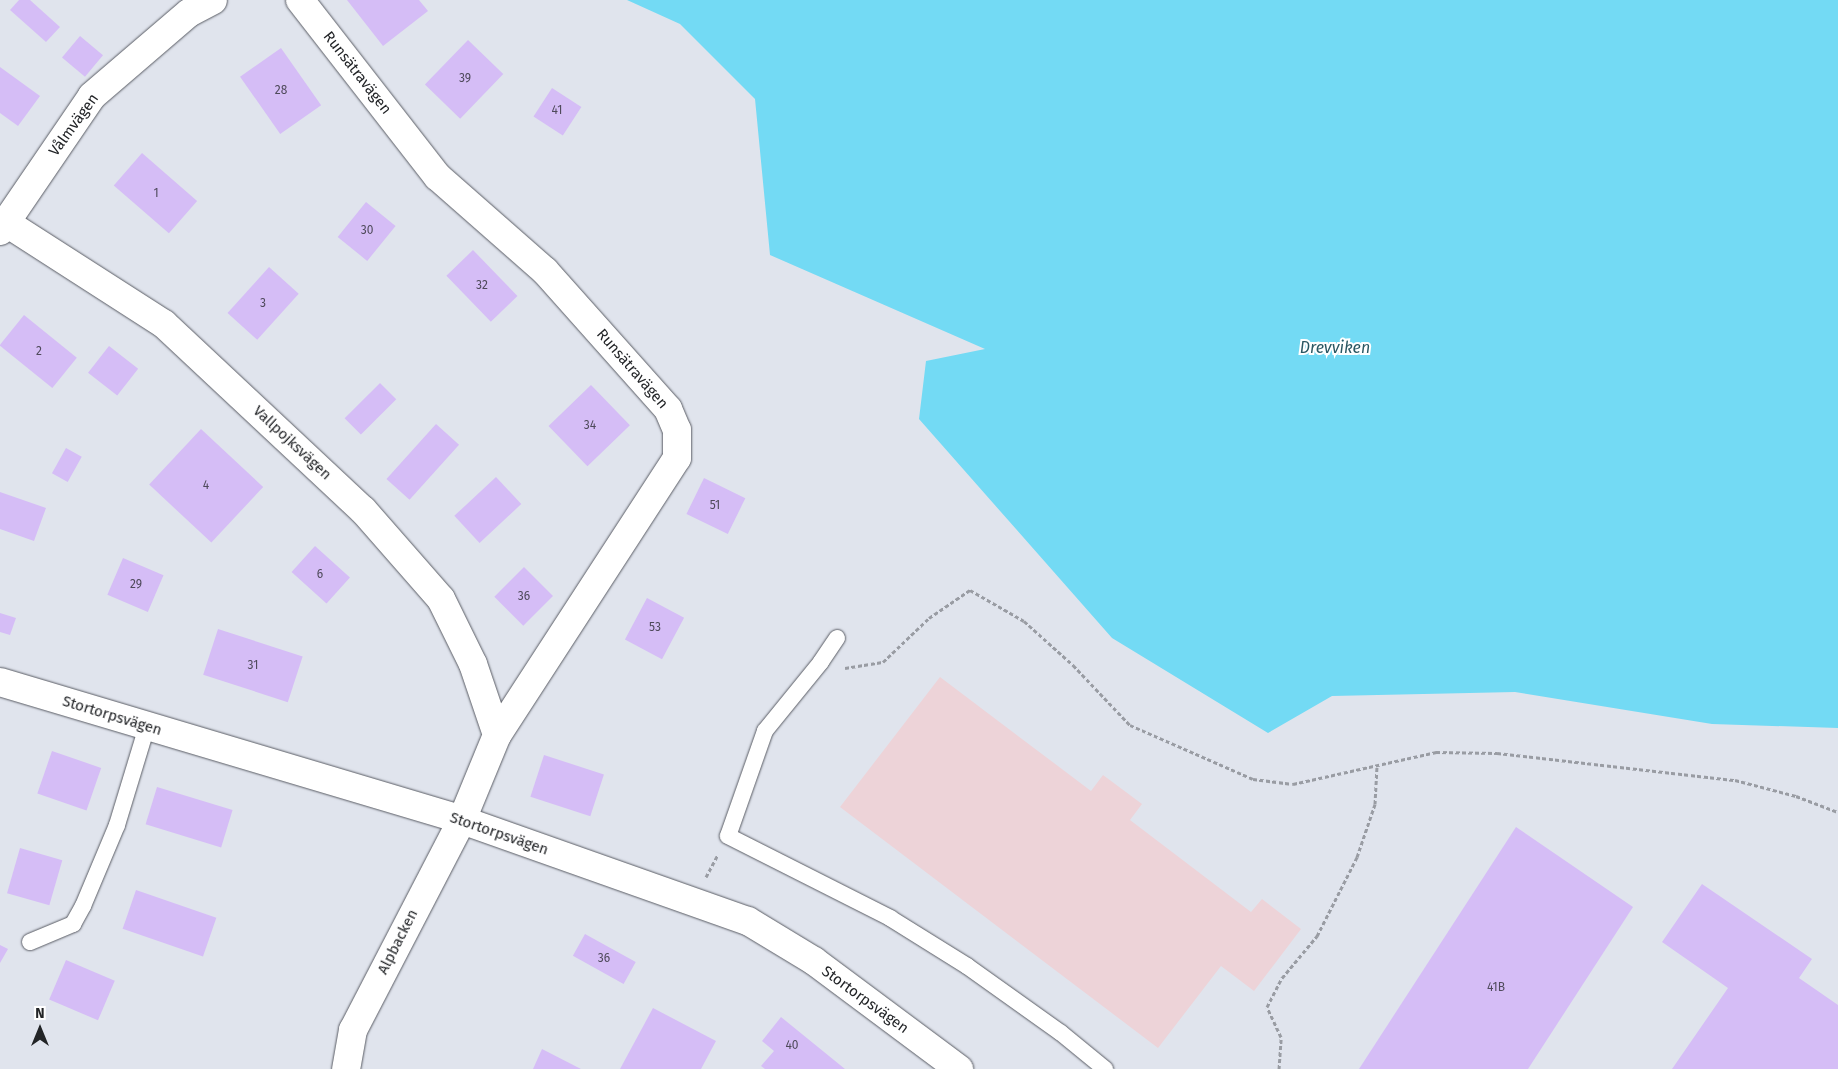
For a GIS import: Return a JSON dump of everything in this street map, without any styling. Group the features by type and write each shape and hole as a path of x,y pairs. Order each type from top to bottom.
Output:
{"street":[{"name":"Vålmvägen","path":"3,226 92,96 189,13 213,0"},
{"name":"Runsätravägen","path":"300,0 438,177 544,270 668,409 677,430 677,458 497,734 462,820"},
{"name":"Vallpojksvägen","path":"3,226 164,324 363,510 441,600 473,664 497,734"},
{"name":"Stortorpsvägen","path":"0,682 462,820 748,921 814,961 960,1069"},
{"name":"Alpbacken","path":"349,1067 353,1030 462,820"}],"lane":[{"path":"837,638 821,662 765,731 728,836 890,918 967,966 1061,1033 1105,1069"},
{"path":"30,942 73,924 83,906 117,825 147,726"}],"path":[{"path":"821,662 847,669 883,662 929,618 970,590 1024,621 1073,665 1130,725 1253,779 1293,784 1377,767 1436,752 1497,753 1734,780 1796,796 1838,812"},
{"path":"1278,1069 1281,1037 1267,1007 1282,978 1317,936 1357,857 1375,804 1377,767"},
{"path":"703,882 728,836"}],"shaded area":[{"path":"940,677 1091,791 1103,775 1142,804 1130,820 1251,912 1262,899 1301,929 1254,991 1221,966 1158,1048 840,807"}],"water":[{"name":"Drevviken","path":"627,0 1838,0 1838,728 1712,724 1515,692 1332,696 1268,733 1112,638 919,419 926,361 985,349 770,255 755,99 680,24"}],"building":[{"path":"19,0 30,0 60,27 46,42 10,10"},
{"path":"347,0 419,0 428,11 383,46"},
{"path":"80,36 103,55 85,77 62,57"},
{"path":"468,40 503,74 460,119 425,85"},
{"path":"281,48 321,105 280,134 240,77"},
{"path":"0,67 40,96 18,126 0,113"},
{"path":"552,88 581,107 563,136 533,117"},
{"path":"142,153 197,201 169,233 114,185"},
{"path":"366,202 396,226 367,261 338,237"},
{"path":"473,250 517,296 491,322 446,276"},
{"path":"269,267 299,294 257,340 228,313"},
{"path":"24,315 77,358 52,388 0,346"},
{"path":"109,346 138,369 117,396 88,373"},
{"path":"380,383 396,399 361,435 345,418"},
{"path":"591,385 630,425 587,466 549,426"},
{"path":"436,424 459,445 410,500 386,479"},
{"path":"201,429 263,487 211,543 149,485"},
{"path":"66,448 82,457 68,482 52,473"},
{"path":"496,477 521,504 480,543 454,516"},
{"path":"704,478 745,498 728,534 686,514"},
{"path":"0,492 46,508 34,541 0,529"},
{"path":"315,546 350,577 327,603 292,572"},
{"path":"123,558 164,575 148,612 107,595"},
{"path":"524,567 553,596 523,626 494,597"},
{"path":"647,598 684,618 662,659 625,639"},
{"path":"0,613 16,618 10,635 0,632"},
{"path":"218,629 303,657 288,702 203,675"},
{"path":"52,751 101,768 87,810 37,794"},
{"path":"544,755 604,774 590,816 530,797"},
{"path":"157,787 233,810 221,847 146,824"},
{"path":"1516,827 1633,907 1528,1069 1359,1069"},
{"path":"20,848 62,860 49,905 7,893"},
{"path":"1702,884 1812,959 1799,978 1838,1005 1838,1069 1672,1069 1728,988 1662,942"},
{"path":"136,890 216,918 203,956 123,929"},
{"path":"585,934 636,962 624,984 573,956"},
{"path":"0,945 8,949 0,963"},
{"path":"66,960 115,981 98,1020 49,1000"},
{"path":"653,1008 716,1041 701,1069 620,1069"},
{"path":"781,1017 845,1069 765,1069 761,1066 774,1051 762,1041"},
{"path":"542,1049 581,1069 533,1069"}]}
